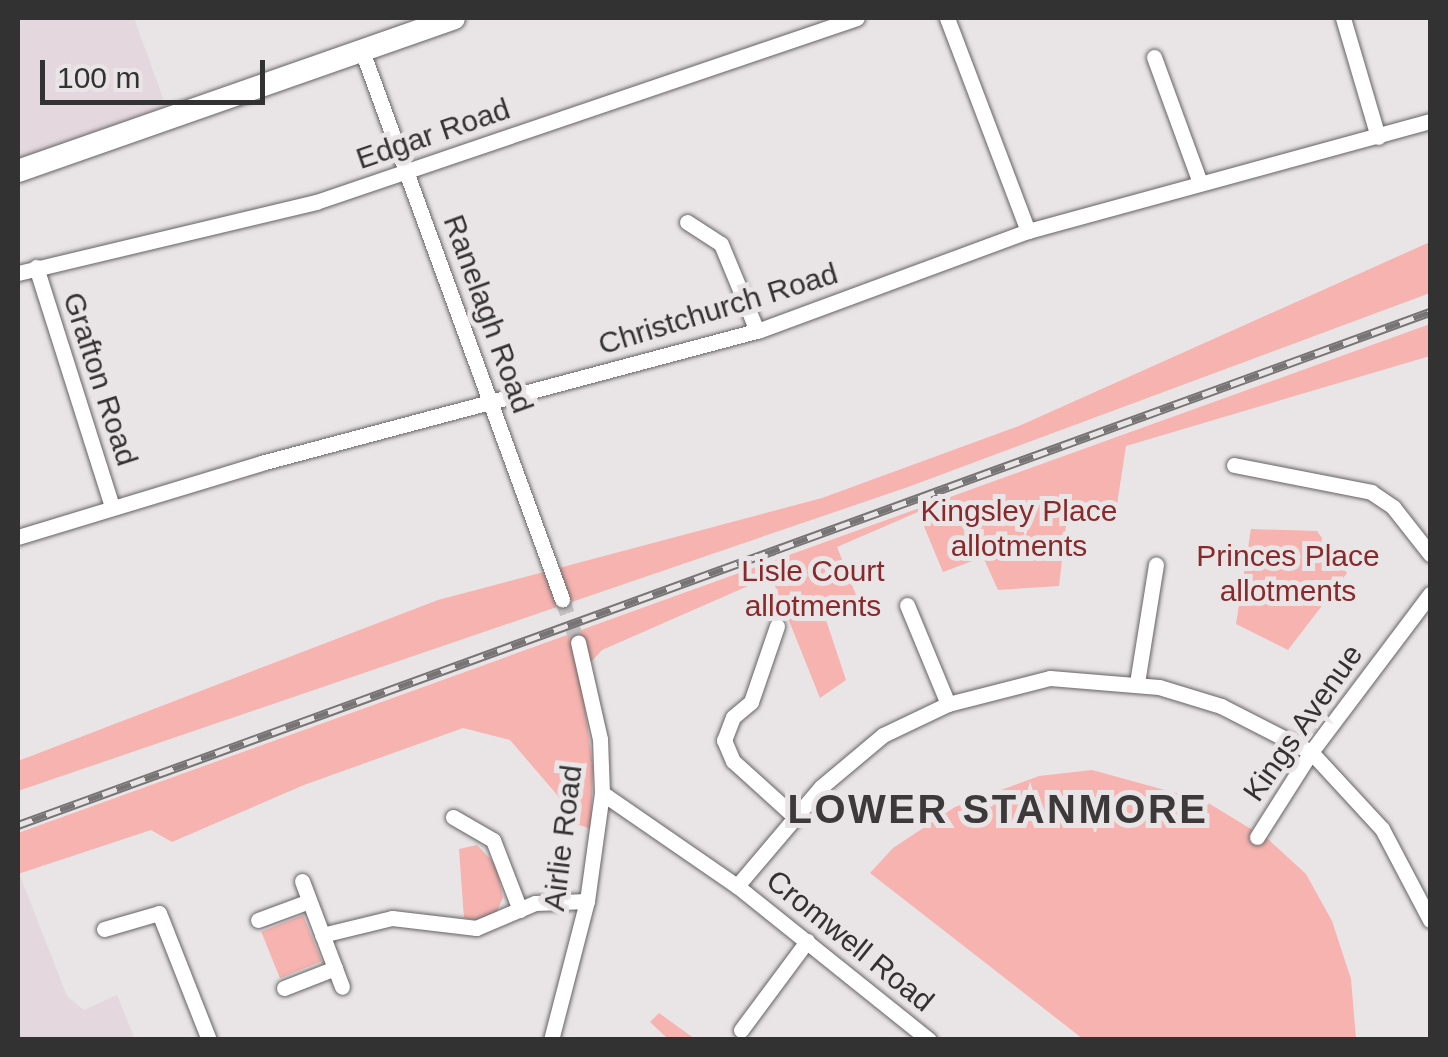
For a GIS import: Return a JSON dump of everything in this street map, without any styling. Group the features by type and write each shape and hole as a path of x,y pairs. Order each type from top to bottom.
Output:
{"main road":[{"path":"18,170 454,18"}],"street":[{"name":"Edgar Road","path":"18,273 316,202 857,18"},
{"path":"947,18 1028,230"},
{"path":"1343,18 1378,137"},
{"name":"Ranelagh Road","path":"361,48 562,599"},
{"path":"1154,57 1200,183"},
{"name":"Christchurch Road","path":"18,537 112,507 757,331 1028,230 1430,121"},
{"path":"688,222 721,244 757,331"},
{"name":"Grafton Road","path":"36,267 112,507"},
{"path":"1234,465 1371,492 1393,507 1430,554"},
{"path":"1137,683 1156,565"},
{"name":"Kings Avenue","path":"1257,836 1311,752 1430,594"},
{"path":"908,605 948,704"},
{"path":"776,626 751,702 733,717 724,740 733,761 795,817"},
{"name":"Airlie Road","path":"551,1040 587,901 602,794 600,738 578,642"},
{"path":"737,886 795,817 883,736 948,704 1050,678 1137,683 1220,706 1311,752 1382,829 1429,912"},
{"name":"Cromwell Road","path":"602,794 737,886 929,1040"},
{"path":"453,817 493,840 520,910"},
{"path":"302,881 342,987"},
{"path":"322,934 392,918 476,928 552,899 587,901"},
{"path":"258,920 309,901"},
{"path":"104,929 159,914 209,1040"},
{"path":"742,1030 807,941"},
{"path":"284,988 335,968"}],"shaded area":[{"path":"18,18 134,18 166,106 18,162"},
{"path":"19,873 67,996 84,1010 117,995 135,1039 18,1040"}],"green space":[{"path":"1430,242 1430,293 908,487 18,791 18,761 438,600 822,498 1019,426"},
{"path":"1430,324 1430,356 1126,446 1116,511 1096,509 1067,517 1059,586 998,590 983,557 943,572 918,512 837,547 860,605 826,620 846,680 820,698 771,576 602,650 580,674 593,766 591,829 565,820 558,796 510,740 463,728 304,785 172,842 151,830 18,874 18,833"},
{"name":"Princes Place allotments","path":"1251,529 1317,531 1347,573 1288,650 1236,624"},
{"path":"1092,770 1205,801 1269,840 1306,874 1332,921 1351,979 1356,1039 1083,1039 870,873 893,848 955,807 1039,776"},
{"path":"477,845 496,865 503,897 496,914 476,920 464,918 459,849"},
{"path":"303,915 322,961 280,978 261,932"},
{"path":"659,1013 695,1039 668,1039 650,1022"}],"tunnel":[{"path":"562,599 578,642"}],"railway":[{"path":"18,825 1430,312"}],"district":[{"name":"LOWER STANMORE","path":"998,809"}],"park label":[{"name":"Kingsley Place allotments","path":"1019,528"},
{"name":"Lisle Court allotments","path":"813,588"}]}
